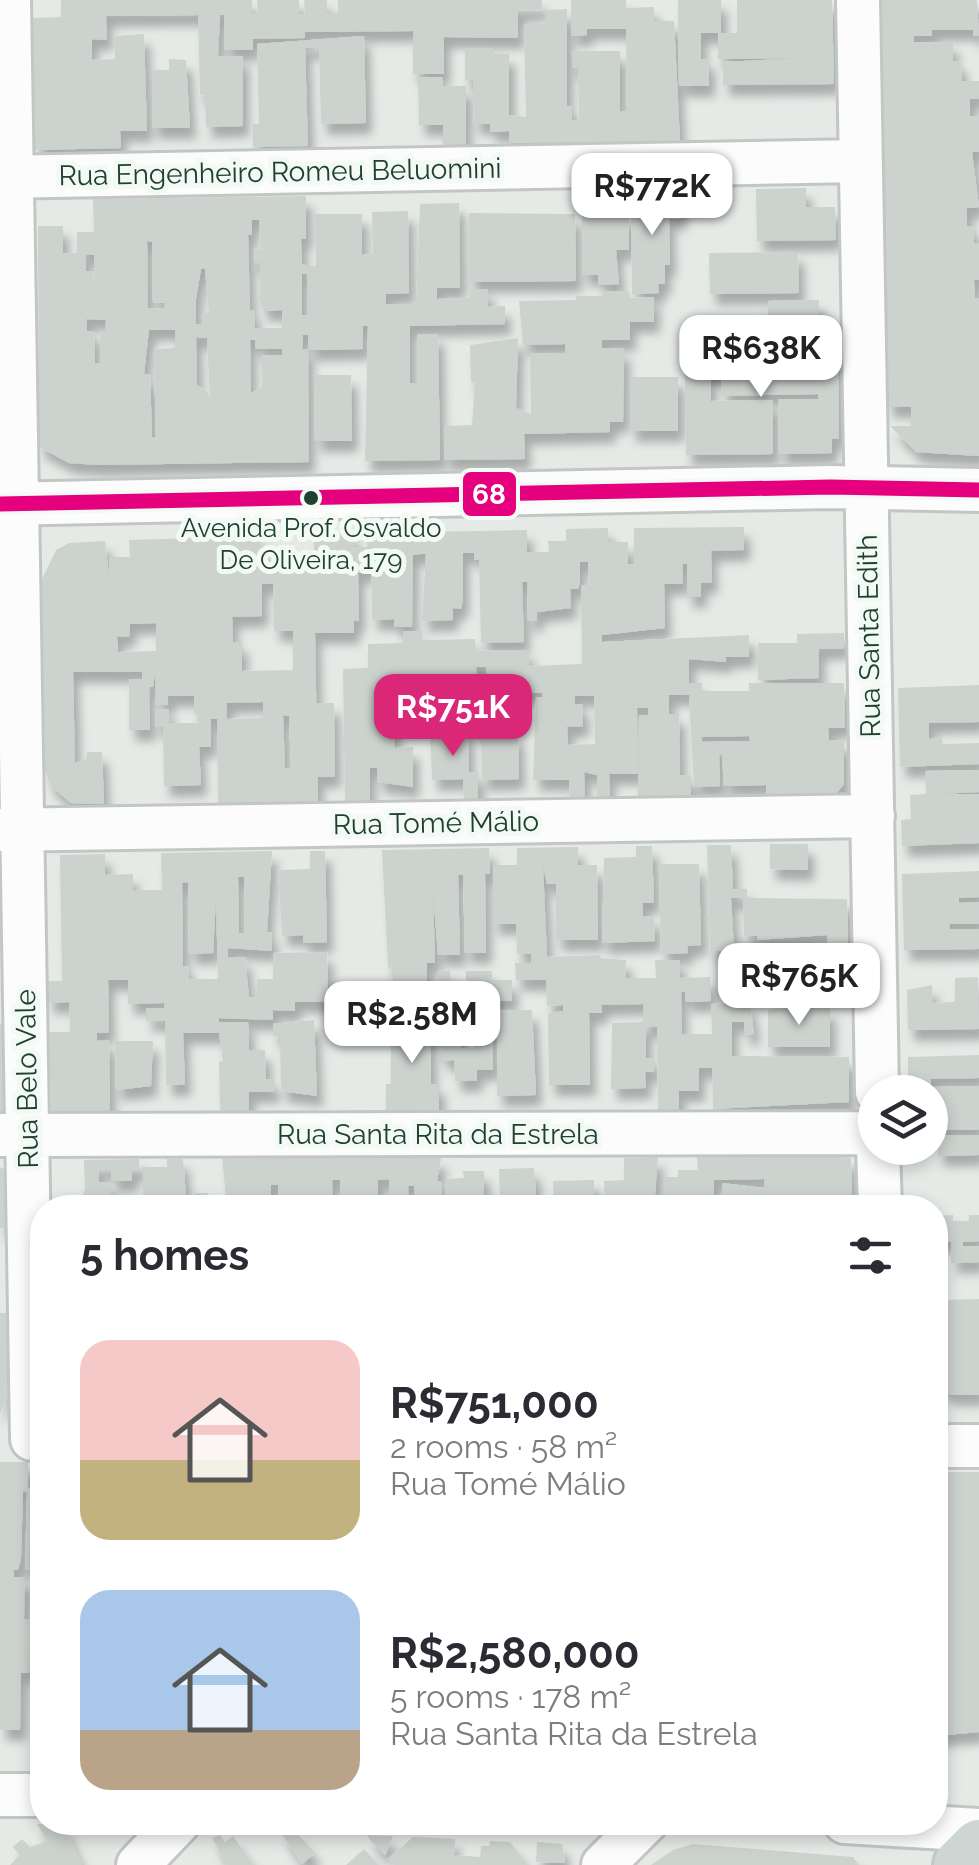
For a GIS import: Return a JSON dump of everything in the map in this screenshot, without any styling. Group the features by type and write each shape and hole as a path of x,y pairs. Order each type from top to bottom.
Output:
{"main road":[{"path":"960,1865 979,1846"}],"street":[{"name":"Rua Belo Vale","path":"9,0 6,177 14,1135 25,1439"},
{"name":"Rua Santa Edith","path":"858,0 877,1075"},
{"name":"Rua Engenheiro Romeu Beluomini","path":"6,177 860,161"},
{"path":"9,504 979,490"},
{"name":"Rua Tomé Málio","path":"12,829 873,816"},
{"name":"Rua Santa Rita da Estrela","path":"14,1135 858,1132"},
{"path":"879,1165 880,1195"},
{"path":"948,1446 979,1446"},
{"path":"0,1795 30,1795"},
{"path":"948,1828 979,1830"},
{"path":"138,1865 167,1835"},
{"path":"602,1865 633,1835"}],"building":[{"path":"61,0 252,0 252,14 258,14 257,0 299,0 299,14 305,14 304,0 327,0 327,13 338,13 338,0 542,0 542,10 518,11 518,38 444,37 444,74 413,74 413,31 305,32 305,38 253,39 253,50 224,50 224,14 220,15 218,56 243,56 243,126 206,127 205,96 200,95 198,15 106,16 107,40 92,39 92,60 115,59 115,36 144,34 147,131 120,131 121,148 35,150 32,18 61,17"},
{"path":"571,0 626,0 626,8 654,7 654,21 674,21 680,141 509,143 509,131 490,132 490,124 474,124 473,80 465,80 465,48 494,48 494,54 509,54 509,115 526,117 524,24 546,24 546,10 567,9 567,106 572,106 572,120 579,120 578,68 572,68 572,51 620,51 620,111 627,112 626,29 587,29 587,35 571,36"},
{"path":"678,0 721,0 721,33 737,33 737,0 832,0 834,84 723,85 723,62 802,58 718,59 718,33 701,33 701,59 709,59 709,86 679,86"},
{"path":"881,0 977,0 979,36 973,36 973,30 932,30 932,36 914,36 914,42 953,42 953,62 961,61 962,81 979,81 979,99 970,99 970,116 979,116 979,152 972,152 979,207 967,208 967,226 974,226 974,243 979,243 979,280 974,280 975,298 979,298 979,456 916,452 890,426 911,426 911,407 887,407"},
{"path":"364,36 366,123 321,124 319,48 305,48 308,146 253,147 253,124 259,124 257,44"},
{"path":"169,59 186,60 190,128 152,128 152,70 169,70"},
{"path":"418,77 442,77 443,86 466,86 466,144 443,145 443,125 419,125"},
{"path":"806,188 806,207 835,207 836,240 757,241 756,189"},
{"path":"638,190 681,190 681,219 669,219 670,265 665,265 665,284 658,284 659,293 632,294 631,209 639,209"},
{"path":"306,196 306,239 301,239 302,264 307,266 316,266 315,214 362,214 362,255 373,254 372,212 408,211 409,293 386,294 386,304 416,304 420,204 459,203 460,288 437,288 437,299 470,298 470,289 488,289 488,307 505,306 505,324 410,326 410,383 417,383 417,335 438,334 440,460 365,461 368,326 363,326 363,349 308,350 309,462 98,465 69,463 39,447 38,226 63,226 63,253 77,253 77,232 94,232 93,199","holes":["252,220 259,220 260,249 254,248 254,263 260,263 260,301 264,311 282,310 282,328 255,328 254,310 250,310 248,235 252,235","147,241 152,242 153,302 165,303 164,309 148,308","86,254 94,255 95,301 93,271 86,271","201,269 205,269 209,313 202,313 202,325 196,324 196,299","302,273 307,274 307,315 302,315","87,319 106,320 105,331 100,331 100,363 95,363 94,331 87,331","149,330 175,330 175,348 156,349 154,357 156,438 152,437 150,375 144,374","303,335 308,335 308,350 302,349","196,337 207,338 210,402 208,392 197,385","250,340 255,340 256,349 282,349 283,355 261,355 262,387 251,393"]},
{"path":"469,213 575,214 576,281 469,282"},
{"path":"629,214 629,250 616,250 619,284 598,285 598,275 582,275 582,216"},
{"path":"798,252 799,293 710,294 709,253"},
{"path":"603,291 629,291 630,298 654,297 654,322 630,322 630,340 602,340 602,348 624,349 623,422 610,422 610,432 524,434 525,459 444,460 444,426 472,425 475,382 471,382 470,345 518,338 516,408 531,414 530,354 565,353 565,344 523,345 519,301 576,300 576,296 603,296"},
{"path":"819,300 819,336 814,336 814,347 769,343 768,301"},
{"path":"684,334 699,334 702,352 838,346 839,439 832,439 832,453 779,454 778,399 819,399 818,394 721,396 721,375 711,376 711,401 773,400 773,454 686,455"},
{"path":"314,375 351,375 352,441 315,441"},
{"path":"630,377 678,377 678,431 630,431"},
{"path":"744,527 744,550 711,551 712,583 701,583 701,597 687,597 687,564 683,564 683,584 664,584 665,628 602,635 602,642 749,635 749,657 726,657 726,662 689,659 689,683 702,683 702,691 749,691 749,683 844,683 845,728 828,728 829,741 844,740 844,784 836,794 766,795 766,785 724,786 722,755 720,786 694,787 689,695 669,695 669,714 679,714 680,775 691,775 691,796 638,797 639,715 648,715 648,708 637,708 638,774 609,774 610,798 597,798 597,775 584,772 585,798 570,798 569,780 533,780 536,697 543,697 542,693 487,692 486,667 476,667 477,698 423,699 423,714 409,714 409,693 392,693 393,704 402,703 402,714 394,714 395,748 413,747 413,787 378,782 377,768 370,768 370,802 345,802 343,669 368,668 368,644 403,643 403,631 422,631 422,640 475,639 476,651 529,650 529,666 582,664 581,586 589,585 588,562 580,562 578,589 570,589 571,608 537,612 537,621 528,621 527,582 522,582 524,642 481,643 479,560 474,560 474,553 463,553 463,599 461,609 453,608 453,620 422,621 426,554 421,554 413,555 412,627 394,627 394,619 372,620 371,566 367,573 358,573 359,621 354,621 354,633 315,633 318,803 218,804 217,719 211,719 211,747 199,747 201,785 164,786 163,727 156,727 155,709 169,709 169,723 199,723 199,714 194,714 194,696 168,696 168,705 156,705 155,672 153,687 149,687 150,730 129,730 129,679 142,679 142,672 73,672 75,763 86,759 87,752 102,752 104,804 71,803 51,786 45,771 42,579 56,550 69,543 105,541 109,577 109,557 130,557 129,540 262,536 261,560 314,560 314,534 354,533 354,547 367,547 366,533 527,530 527,552 549,552 548,541 566,541 566,529 608,528 608,542 628,542 628,564 634,564 634,528","holes":["262,584 273,584 274,631 293,631 293,670 242,671 242,642 233,642 232,617 262,616","156,623 156,651 118,652 117,636 129,637 130,624","575,696 594,696 595,744 568,745 567,727 583,726 583,704 575,704","263,702 263,718 227,719 227,703","283,715 289,716 291,768 285,768","749,736 750,741 702,742 702,737"]},
{"path":"844,633 844,648 819,649 819,678 758,680 758,643 797,643 797,634"},
{"path":"979,685 979,722 929,723 929,739 942,738 942,744 979,743 979,764 900,767 898,688"},
{"path":"460,702 477,702 477,716 506,715 506,727 500,727 500,734 518,733 519,779 482,780 481,734 477,733 477,723 460,723"},
{"path":"316,703 334,703 335,777 318,777"},
{"path":"468,728 469,772 478,772 478,800 464,800 463,779 432,780 430,729"},
{"path":"979,770 979,792 937,794 979,794 979,843 902,846 901,820 911,819 910,795 926,794 925,771"},
{"path":"770,844 808,844 808,870 770,869"},
{"path":"707,845 731,845 733,889 747,889 747,898 847,899 848,947 827,948 827,935 757,940 757,936 744,936 743,898 731,898 734,950 710,951"},
{"path":"636,846 652,846 654,903 643,903 643,917 654,916 655,941 602,943 604,858 636,857"},
{"path":"578,847 578,865 597,865 598,940 556,940 556,884 547,884 543,866 547,957 601,955 600,958 626,960 625,978 656,978 655,960 680,960 680,978 710,977 711,1001 685,1002 685,992 681,992 682,1034 712,1034 711,1004 750,1003 754,1034 744,1035 744,1022 732,1022 732,1056 849,1057 849,1102 713,1109 712,1068 699,1068 699,1091 679,1091 679,1109 658,1110 657,1027 646,1027 646,1058 654,1058 654,1072 645,1072 646,1088 611,1089 612,1023 643,1022 643,1004 601,1005 602,1013 589,1013 590,1085 549,1085 548,1014 563,1011 563,1005 547,1006 546,980 516,980 515,963 531,963 531,954 517,954 516,924 493,924 493,865 517,865 517,848"},
{"path":"489,848 490,874 485,874 486,953 465,953 463,875 458,875 460,955 438,955 433,891 435,963 427,963 427,981 438,981 438,971 450,971 451,981 466,981 466,971 492,971 492,980 512,980 512,1001 492,1001 493,1070 477,1070 477,1081 455,1081 454,1060 443,1061 443,1053 438,1053 438,999 410,999 410,1011 385,1009 385,982 393,981 393,967 388,968 382,850","holes":["456,1012 474,1012 474,1048 461,1048 460,1025 451,1025"]},
{"path":"272,851 267,932 272,932 272,951 228,948 228,958 245,957 249,997 257,997 257,979 273,979 273,953 327,952 328,1002 295,1002 295,1011 273,1010 273,1020 219,1018 219,1022 248,1022 249,1050 265,1050 266,1080 274,1079 274,1092 249,1092 249,1111 220,1110 219,1062 223,1061 219,1033 183,1033 185,1085 166,1085 165,1020 146,1021 146,1008 164,1008 164,1003 128,1004 128,980 108,980 109,1033 97,1033 97,1041 109,1040 110,1111 51,1112 49,1032 70,1032 69,1002 48,1003 47,981 62,981 60,855 105,854 105,875 133,874 133,890 162,890 161,853","holes":["238,877 244,877 245,933 239,933","188,882 189,954 213,953 216,897 218,979 189,979 189,966 183,966 182,883"]},
{"path":"310,851 325,851 327,942 303,943 303,935 282,936 278,870 310,869"},
{"path":"659,864 699,864 701,945 687,946 688,953 661,954"},
{"path":"979,871 979,897 959,898 959,903 979,902 979,924 949,924 950,929 979,929 979,949 904,950 902,874"},
{"path":"769,949 786,949 787,955 829,953 830,993 770,994"},
{"path":"978,977 979,1029 908,1030 907,990 932,985 933,1003 955,1002 955,978"},
{"path":"830,1008 830,1047 768,1047 768,1010"},
{"path":"497,1010 532,1010 536,1095 497,1096"},
{"path":"391,1016 431,1016 431,1084 439,1084 439,1110 386,1110 386,1084 391,1084"},
{"path":"314,1020 317,1096 281,1091 280,1036 273,1036 273,1024"},
{"path":"3,1024 6,1112 0,1112"},
{"path":"115,1041 153,1041 151,1086 116,1090"},
{"path":"979,1055 979,1078 908,1075 908,1057"},
{"path":"979,1086 979,1130 948,1130 948,1087"},
{"path":"948,1135 979,1135 979,1155 948,1156"},
{"path":"222,1157 441,1158 437,1181 441,1181 442,1195 414,1195 414,1185 408,1186 408,1195 389,1195 389,1179 378,1180 378,1195 340,1195 340,1180 332,1180 333,1195 278,1195 278,1185 271,1185 271,1195 226,1195"},
{"path":"658,1157 655,1195 605,1195 604,1181 624,1180 624,1158"},
{"path":"697,1157 851,1158 852,1195 722,1195 722,1183 764,1188 764,1179 714,1180 714,1195 664,1195 664,1177 678,1177 678,1170 698,1170"},
{"path":"139,1159 139,1171 132,1171 132,1181 111,1181 111,1169 99,1169 99,1182 111,1182 111,1195 83,1195 84,1160"},
{"path":"167,1159 183,1159 186,1195 143,1195 143,1167 167,1167"},
{"path":"0,1167 6,1170 8,1228 0,1228"},
{"path":"534,1168 536,1195 500,1195 499,1169"},
{"path":"463,1171 484,1171 484,1195 447,1195 446,1179 464,1178"},
{"path":"594,1180 594,1195 554,1195 553,1181"},
{"path":"948,1215 953,1215 953,1221 969,1221 969,1215 979,1215 979,1241 963,1242 963,1246 979,1246 979,1262 951,1263"},
{"path":"979,1299 979,1395 948,1393 948,1300"},
{"path":"0,1313 10,1313 8,1395 0,1414"},
{"path":"0,1462 28,1462 30,1569 25,1569 27,1492 23,1491 21,1559 14,1577 25,1577 24,1619 30,1619 29,1673 21,1673 20,1730 0,1730"},
{"path":"948,1472 979,1472 979,1732 948,1735"},
{"path":"43,1835 68,1835 82,1865 10,1865 20,1855 13,1847 22,1839 30,1847 47,1841"},
{"path":"220,1835 225,1842 233,1836 253,1865 227,1865 212,1838"},
{"path":"282,1835 299,1835 315,1853 302,1864"},
{"path":"367,1835 393,1836 385,1855 371,1841"},
{"path":"413,1837 455,1839 454,1855 480,1857 481,1846 489,1846 490,1841 510,1842 528,1865 394,1865 388,1859"},
{"path":"537,1842 562,1844 565,1863 536,1862"},
{"path":"693,1844 853,1857 859,1865 651,1865 673,1850"},
{"path":"364,1849 379,1865 346,1865"}],"transit line":[{"name":"68","path":"0,504 830,487 979,490"}],"place":[{"name":"Avenida Prof. Osvaldo De Oliveira, 179","path":"311,498"}]}
